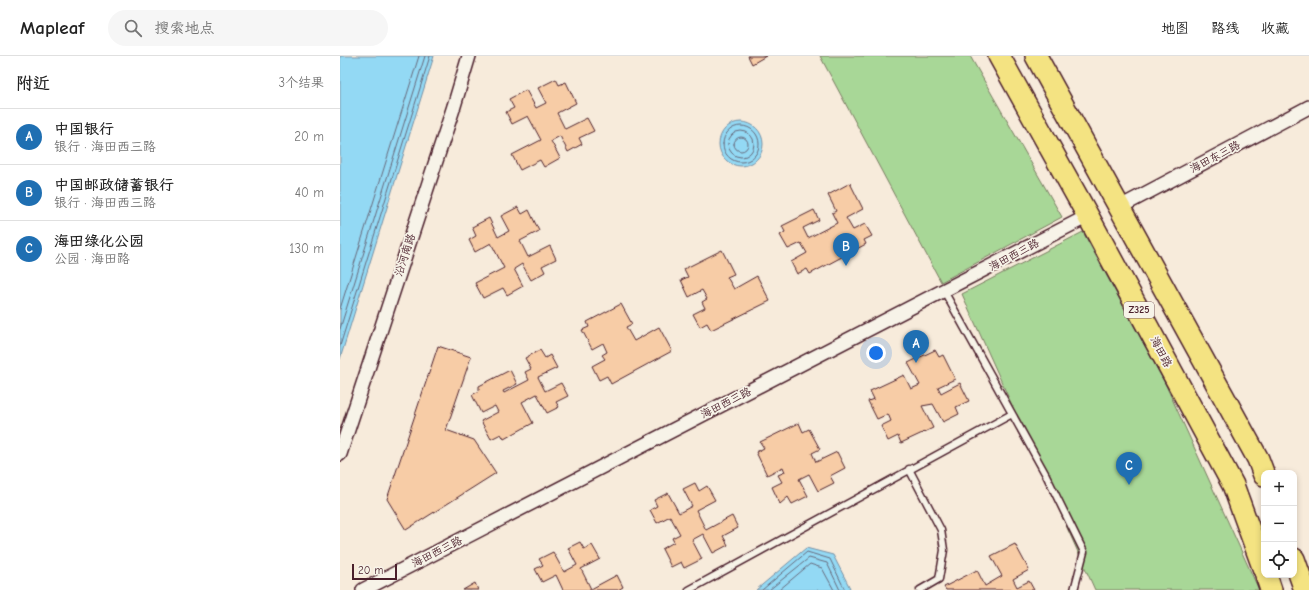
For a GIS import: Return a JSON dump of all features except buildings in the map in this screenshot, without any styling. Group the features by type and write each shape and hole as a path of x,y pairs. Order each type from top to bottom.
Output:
{"main road":[{"name":"海田路","path":"999,56 1088,216 1233,485 1261,562"},
{"name":"Z325","path":"1036,56 1258,459 1262,470"},
{"path":"1297,567 1305,590"},
{"path":"1267,578 1271,590"}],"street":[{"name":"沿河南路","path":"340,454 452,114 469,56"},
{"name":"海田东三路","path":"1120,207 1309,107"},
{"name":"海田西三路","path":"363,590 1088,216"}],"lane":[{"path":"944,291 1046,474 1084,552 1074,590"},
{"path":"689,590 844,507 908,469 1012,414"},
{"path":"908,469 942,530 944,550 939,579 920,590"}],"green space":[{"path":"820,56 970,56 1062,217 941,282"},
{"path":"1083,232 1164,381 1259,590 1095,590 962,294"}],"water":[{"path":"340,56 434,56 340,359"},
{"path":"737,122 745,122 757,128 763,140 763,148 757,160 745,166 737,166 725,160 719,148 719,140 725,128"},
{"path":"806,548 833,555 850,588 846,590 756,590"}],"place":[{"name":"中国邮政储蓄银行","path":"846,266"},
{"name":"中国银行","path":"916,363"},
{"name":"海田绿化公园","path":"1129,485"}]}
